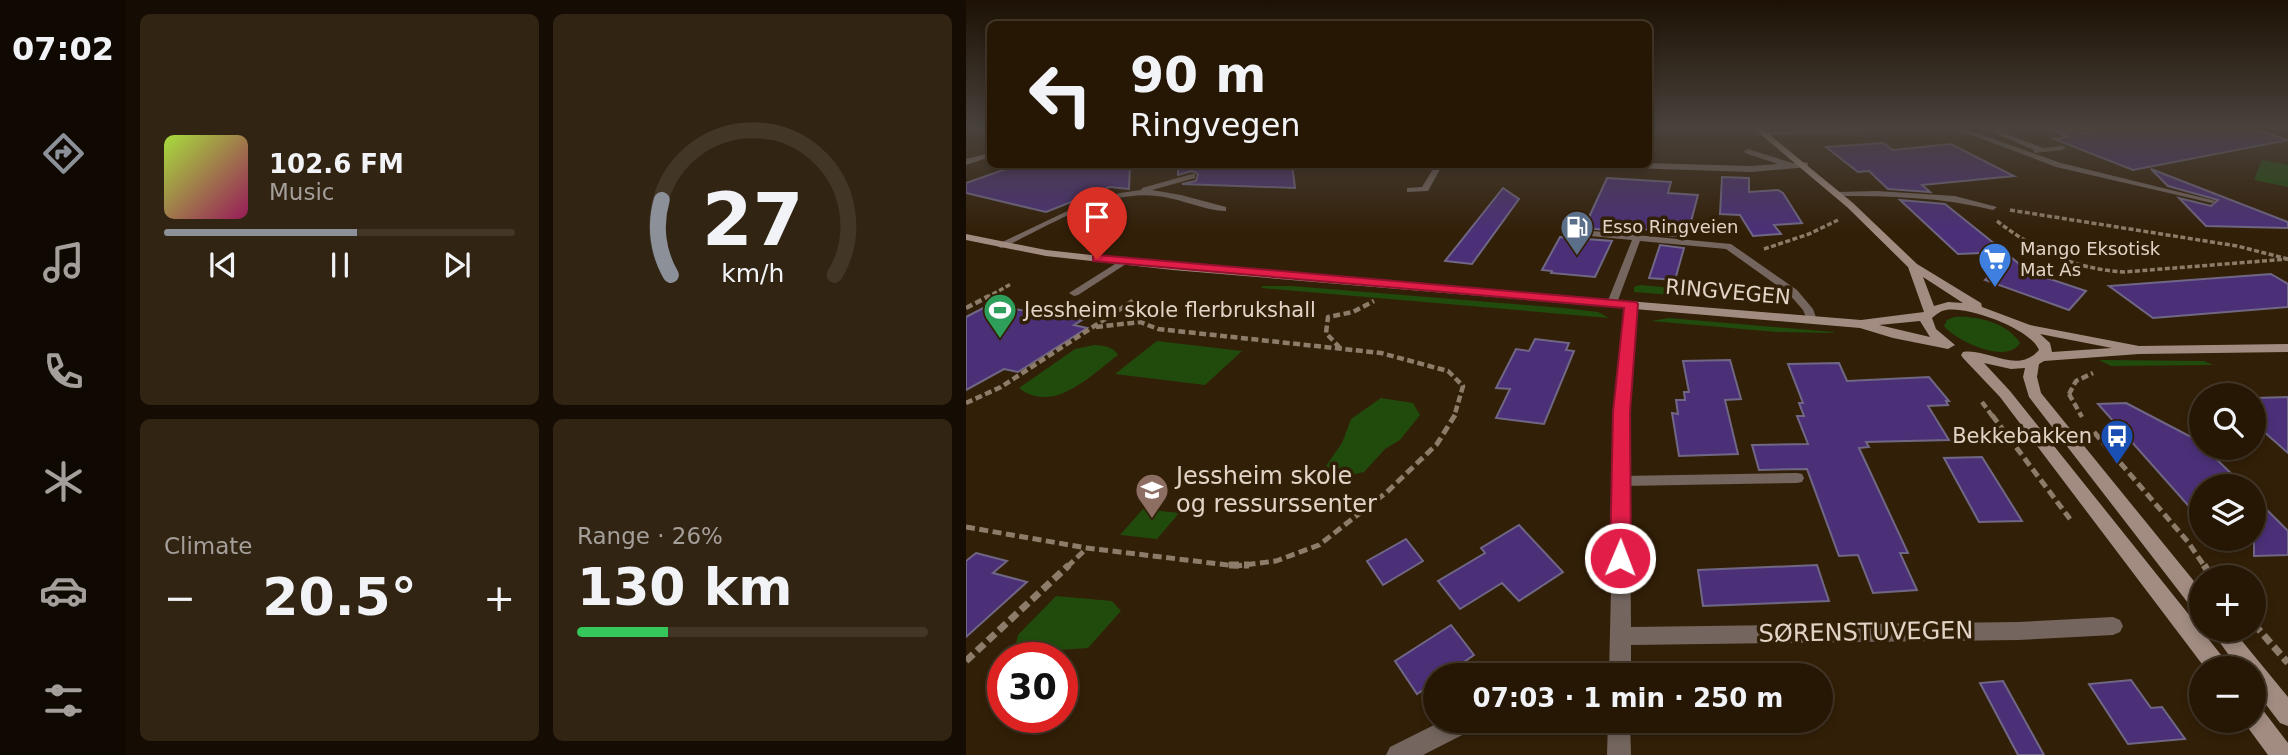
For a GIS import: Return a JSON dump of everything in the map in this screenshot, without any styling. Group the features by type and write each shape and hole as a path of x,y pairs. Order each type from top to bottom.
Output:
{"main road":[{"path":"1802,162 1913,266 1983,310 2024,328 2043,343 2046,351 2030,377 2034,394 2189,590"},
{"name":"RINGVEGEN","path":"966,237 1001,245 1123,262 1861,324 1928,314 1953,306 1983,310"},
{"path":"1913,266 1931,332 1968,355 2003,363 2139,350 2288,348"},
{"name":"RINGVEGEN","path":"1861,324 1892,334 1948,345"},
{"path":"2024,328 2079,336 2139,350"},
{"path":"1968,355 2005,394 2209,656"},
{"path":"2231,642 2242,656"},
{"path":"2266,687 2288,715"},
{"path":"2266,733 2282,755"}],"street":[{"path":"1652,166 1751,169 1805,165"},
{"path":"1619,663 1622,412 1631,304"},
{"name":"SØRENSTUVEGEN","path":"1619,636 2018,631 2113,626"},
{"path":"1398,755 1441,733"},
{"path":"1619,733 1619,755"}],"lane":[{"path":"1782,162 1793,166"},
{"path":"2052,162 2212,201"},
{"path":"1410,190 1425,189 1438,168"},
{"path":"1001,245 1084,208 1192,176"},
{"path":"1138,192 1223,209"},
{"path":"1838,194 1921,195 1961,199 1993,207"},
{"path":"1572,232 1728,246 1793,292 1808,309 1812,320"},
{"path":"1612,303 1637,238"},
{"path":"1074,293 1123,262"},
{"path":"1622,481 1797,478"}],"path":[{"path":"1993,207 2237,246 2288,259 2124,272 2099,271 2060,261 2023,242 1995,219 1993,207"},
{"path":"1743,255 1810,234 1838,220"},
{"path":"966,309 1011,284"},
{"path":"966,403 1001,387 1135,300"},
{"path":"1341,349 1326,333 1328,317 1353,312 1374,301"},
{"path":"966,527 1087,548 1236,566 1261,565 1314,548 1377,500 1427,458 1462,406 1463,387 1448,371 1381,353 1158,329 1140,322 1096,327"},
{"path":"2084,421 2069,394 2076,381 2100,370"},
{"path":"1978,395 2070,519"},
{"path":"2092,430 2188,542 2204,565"},
{"path":"966,661 1087,548"},
{"path":"2266,638 2288,663"}],"green space":[{"path":"2261,162 2288,165 2288,187 2254,180"},
{"path":"1640,285 1755,295 1783,304 1634,292 1634,287"},
{"path":"1292,286 1563,308 1598,312 1609,318 1261,288"},
{"path":"1954,317 1972,317 2000,325 2020,343 2004,352 1970,344 1944,326 1947,320"},
{"path":"1669,318 1834,333 1776,332 1651,321"},
{"path":"1157,341 1242,351 1205,385 1115,374"},
{"path":"1094,345 1111,348 1118,355 1072,389 1045,397 1032,395 1019,388 1075,349"},
{"path":"2099,360 2204,361 2213,365 2111,366"},
{"path":"1381,398 1413,403 1420,415 1400,440 1385,449 1364,472 1345,476 1326,466 1342,443 1351,419"},
{"path":"1143,509 1179,513 1157,539 1120,535"},
{"path":"1056,596 1112,601 1121,611 1088,648 1078,649 1078,642 1016,642 1018,635"}],"building":[{"path":"1845,162 1987,162 2014,176 1922,185 1930,192 1888,189 1869,171 1858,172"},
{"path":"2113,162 2173,162 2133,170"},
{"path":"1009,168 1130,168 1129,189 1109,187 1046,212 966,193 966,183"},
{"path":"1178,168 1292,168 1295,188 1182,184 1196,181 1198,174 1192,171 1178,175"},
{"path":"2151,169 2288,222 2288,228 2206,226 2179,198 2211,206 2218,200 2168,186"},
{"path":"1722,177 1749,178 1749,192 1778,190 1783,193 1802,223 1774,225 1781,234 1753,236 1740,215 1720,214"},
{"path":"1607,178 1671,182 1668,193 1698,195 1687,237 1663,235 1665,231 1618,227 1616,231 1584,228"},
{"path":"1503,188 1519,199 1472,264 1445,261"},
{"path":"1900,200 1945,204 2005,252 1958,254"},
{"name":"Esso Ringveien","path":"1560,237 1612,241 1595,277 1542,270"},
{"path":"1660,245 1684,248 1675,280 1649,278"},
{"path":"2012,258 2029,272 2086,291 2069,310 1985,280"},
{"path":"2271,274 2288,284 2288,307 2153,318 2109,286"},
{"path":"989,305 1082,320 1074,325 1087,328 1018,372 1004,369 966,390 966,317"},
{"path":"1535,339 1569,343 1566,350 1574,351 1544,424 1496,418 1510,389 1496,388 1516,349 1529,351"},
{"path":"1730,360 1741,399 1725,400 1738,454 1679,456 1672,413 1678,414 1676,400 1685,400 1684,392 1689,392 1683,361"},
{"path":"1839,363 1847,381 1929,377 1949,401 1946,401 1948,405 1928,406 1949,440 1866,442 1869,447 1859,448 1908,553 1900,553 1917,590 1873,593 1858,555 1839,556 1807,469 1759,470 1752,445 1808,444 1797,416 1804,416 1799,403 1803,403 1788,364"},
{"path":"2288,397 2288,453 2266,434 2266,398"},
{"path":"2126,403 2189,436 2189,460 2217,460 2232,474 2189,474 2189,506 2098,404"},
{"path":"1982,457 2022,521 1979,522 1944,458"},
{"path":"2266,509 2288,531 2288,555 2254,556 2254,551 2266,551"},
{"path":"1519,525 1563,572 1519,601 1502,583 1460,609 1438,581 1485,553 1481,548"},
{"path":"1406,539 1423,561 1383,585 1367,561"},
{"path":"976,553 1007,561 993,573 1027,582 966,637 966,561"},
{"path":"1817,565 1829,601 1703,606 1698,570"},
{"path":"1451,625 1474,655 1463,663 1423,663 1423,690 1417,694 1395,661"},
{"path":"2131,680 2151,708 2162,707 2185,739 2128,744 2089,684"},
{"path":"2003,681 2044,755 2018,755 1980,683"}],"place":[{"name":"Esso Ringveien","path":"1577,257"},
{"name":"Mango Eksotisk Mat As","path":"1995,289"},
{"name":"Jessheim skole flerbrukshall","path":"1000,340"},
{"name":"Bekkebakken","path":"2117,466"},
{"name":"Jessheim skole og ressurssenter","path":"1152,520"}],"route":[{"path":"1097,259 1631,304 1622,412 1620,558"}]}
